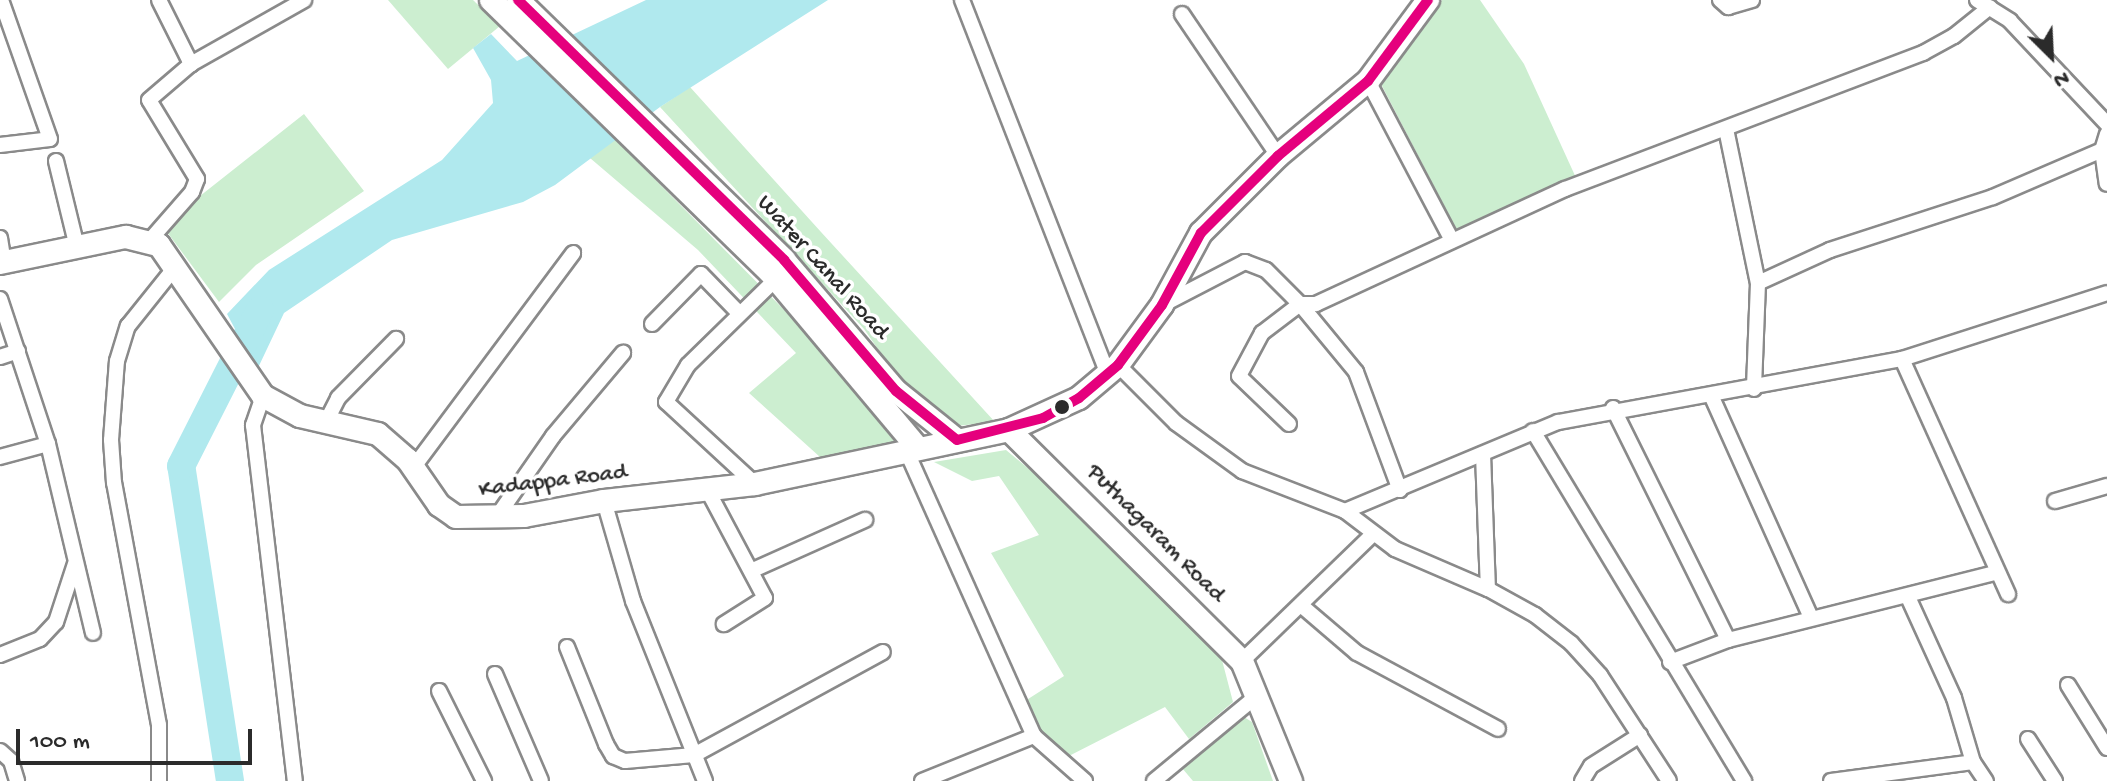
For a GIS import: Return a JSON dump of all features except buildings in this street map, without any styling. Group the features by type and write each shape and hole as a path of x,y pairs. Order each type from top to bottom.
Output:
{"main road":[{"path":"491,0 521,12 645,134"},
{"path":"912,449 1009,430 1079,398 1113,369 1162,305 1201,233 1278,156 1368,81 1428,0"},
{"name":"Water Canal Road","path":"645,134 776,279 912,449"},
{"name":"Water Canal Road","path":"645,134 784,260 896,391 957,440"},
{"path":"2,263 126,237 150,240 176,266 257,390"},
{"name":"Kadappa Road","path":"257,390 279,408 378,434 413,468 439,505 456,517 496,518 604,501 755,484 912,449"},
{"name":"Puthagaram Road","path":"1009,430 1242,661 1259,694 1291,781"}],"street":[{"path":"0,145 50,139 1,0"},
{"path":"159,0 191,64"},
{"path":"150,240 192,192 197,179 149,100 191,64 304,0"},
{"path":"962,0 1113,369 1176,423 1242,471 1345,511 1373,534 1432,568 1488,589 1535,615 1571,643 1600,675 1669,781"},
{"path":"1720,0 1728,7 1752,0"},
{"path":"1289,424 1239,376 1262,333 1300,304 1316,304 1565,189 1923,53 1954,36 1983,3 2010,21 2107,124"},
{"path":"1182,14 1278,156"},
{"path":"1368,81 1452,240"},
{"path":"1726,129 1758,283 1754,389"},
{"path":"2107,134 2102,150 2107,184"},
{"path":"1758,283 1830,250 1993,197 2102,150"},
{"path":"56,161 77,247"},
{"path":"0,238 2,263"},
{"path":"413,468 573,253"},
{"path":"1162,305 1245,262 1266,270 1300,304 1356,372 1400,490"},
{"path":"159,781 159,725 114,483 111,440 123,339 176,266"},
{"path":"652,324 701,274 738,312"},
{"path":"755,484 666,402 688,365 738,312 776,279"},
{"path":"1345,511 1533,431 1613,408 1754,389 1902,359 2107,293"},
{"path":"0,299 48,444 93,633"},
{"path":"326,422 338,398 396,339"},
{"path":"0,357 18,351"},
{"path":"496,518 553,436 623,353"},
{"path":"1902,359 2008,594"},
{"path":"257,390 253,425 295,781"},
{"path":"1711,395 1811,618"},
{"path":"1613,408 1728,640"},
{"path":"1533,431 1744,781"},
{"path":"0,457 48,444"},
{"path":"912,449 1034,736 1085,781"},
{"path":"1483,454 1488,589"},
{"path":"2055,501 2107,486"},
{"path":"708,491 753,570 762,603 724,624"},
{"path":"604,501 633,601 705,781"},
{"path":"753,570 865,520"},
{"path":"1242,661 1373,534"},
{"path":"0,655 40,639 56,622 76,563"},
{"path":"1670,662 1728,640 1998,572"},
{"path":"1908,597 1954,698 1973,762 1986,781"},
{"path":"1302,606 1357,653 1498,729"},
{"path":"567,647 613,756 625,761 694,755 883,652"},
{"path":"495,674 541,781"},
{"path":"2068,685 2107,748"},
{"path":"439,691 484,781"},
{"path":"1154,781 1259,694"},
{"path":"1582,781 1591,766 1640,735"},
{"path":"922,781 1034,736"},
{"path":"2028,739 2055,781"},
{"path":"0,751 11,761 17,781"},
{"path":"1831,781 1973,762"}],"green space":[{"path":"388,0 473,0 500,26 448,69"},
{"path":"1442,0 1480,0 1524,64 1577,180 1456,229 1381,84"},
{"path":"690,87 995,422 956,426 928,409 891,368 864,329 660,107"},
{"path":"304,114 364,191 256,265 219,302 167,232 200,196"},
{"path":"615,139 810,336 895,442 820,457 749,393 796,353 698,250 590,158"},
{"path":"1006,450 1048,485 1222,660 1233,702 1189,739 1165,707 1063,759 1048,747 1025,701 1064,676 991,553 1039,535 999,476 972,481 934,462"},
{"path":"1244,717 1252,722 1273,781 1193,781 1182,768"}],"water":[{"path":"646,0 828,0 660,107 555,185 523,202 392,240 284,313 257,370 227,314 269,270 442,160 493,103 491,80 473,48 491,34 517,61"}],"waterway":[{"path":"230,781 181,466 260,310"}],"transit line":[{"path":"518,0 784,260 896,391 957,440 1043,418 1079,398 1118,365 1162,305 1201,233 1278,156 1368,81 1428,0"}]}
